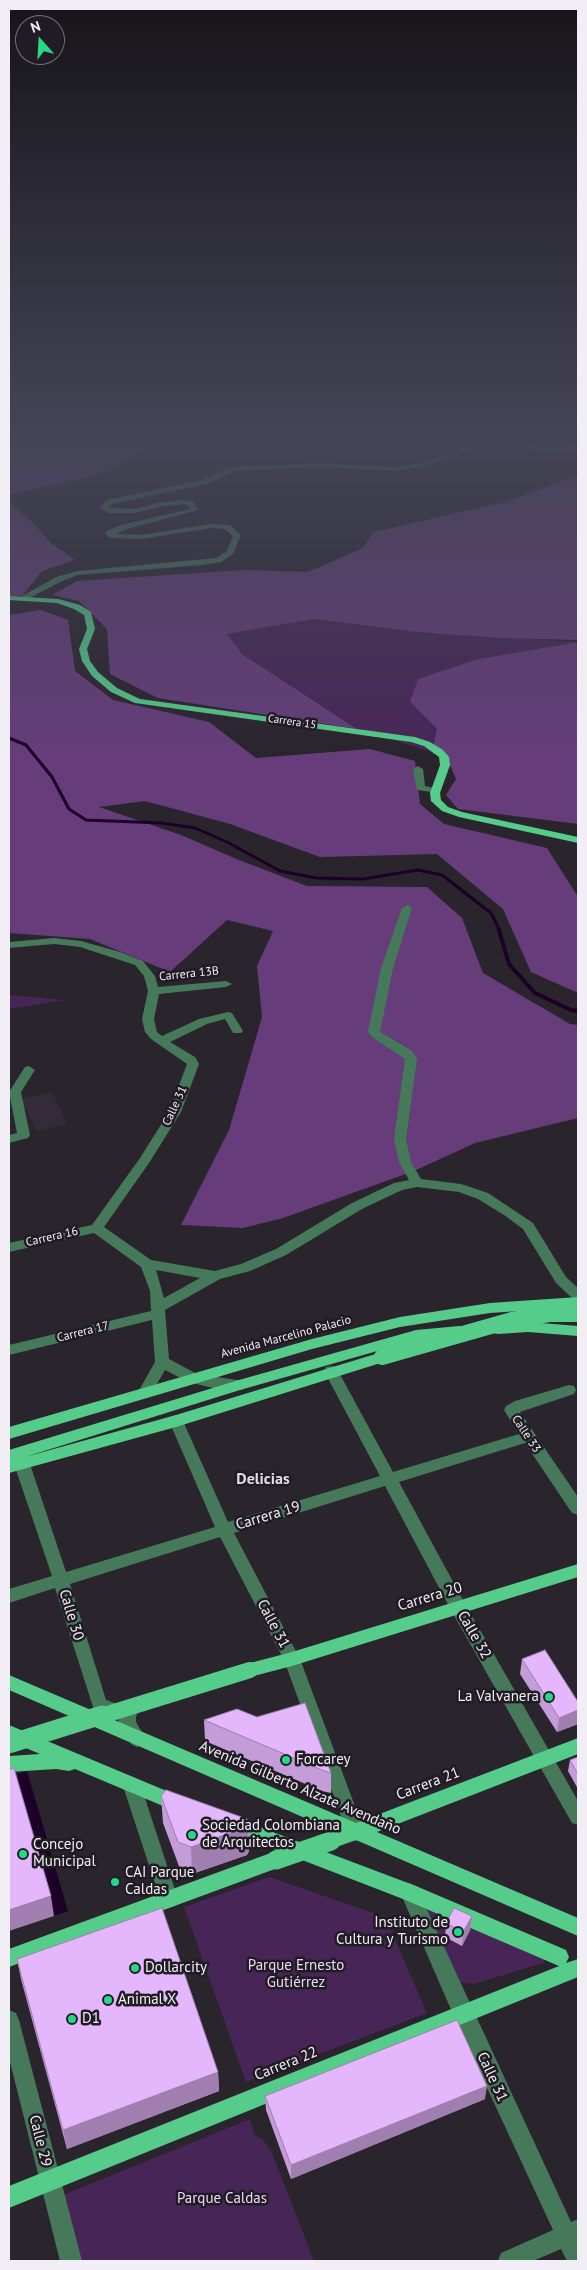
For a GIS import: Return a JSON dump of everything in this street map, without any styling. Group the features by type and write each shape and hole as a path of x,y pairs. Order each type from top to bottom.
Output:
{"main road":[{"name":"Carrera 15","path":"9,598 58,601 77,606 88,614 91,629 83,649 86,661 94,674 114,690 138,700 412,739 427,744 440,752 444,757 445,765 436,791"},
{"path":"436,791 436,801 445,809 459,814 578,840"},
{"name":"Avenida Marcelino Palacio","path":"9,1435 193,1378 312,1344 400,1322 490,1308 578,1302"},
{"path":"13,1462 176,1421 331,1371 512,1320 549,1314 578,1314"},
{"name":"Avenida Marcelino Palacio","path":"13,1462 239,1385 416,1335 528,1327 578,1331"},
{"name":"Avenida Marcelino Palacio","path":"9,1435 239,1385"},
{"name":"Carrera 20","path":"9,1744 578,1570"},
{"name":"Avenida Gilberto Alzate Avendaño","path":"9,1682 137,1739 578,1927"},
{"path":"9,1733 132,1786 187,1807"},
{"name":"Carrera 21","path":"9,1958 356,1832 578,1746"},
{"path":"9,1764 56,1760 88,1766"},
{"path":"215,1818 409,1892 559,1957"},
{"name":"Carrera 22","path":"9,2197 578,1968"}],"street":[{"path":"21,599 59,579 77,573 203,563 218,560 230,552 233,544"},
{"path":"418,768 420,788 436,791"},
{"path":"407,908 387,968 374,1032 408,1054 411,1059 400,1140 405,1162 416,1183"},
{"path":"9,945 54,941 81,944 116,954 139,963 149,976 154,991"},
{"name":"Carrera 13B","path":"154,991 226,984"},
{"name":"Calle 31","path":"96,1228 145,1160 175,1112 193,1064 191,1060 151,1032 148,1019 154,991"},
{"path":"162,1041 202,1021 228,1015 238,1030"},
{"path":"9,1138 24,1135 15,1092 28,1070"},
{"path":"96,1228 147,1264 215,1276 245,1268 281,1252 357,1206 399,1186 416,1183 462,1188 483,1196 510,1212 528,1226 561,1280 578,1296"},
{"name":"Carrera 16","path":"9,1247 96,1228"},
{"path":"145,1392 162,1362 157,1292 147,1264"},
{"name":"Carrera 17","path":"9,1350 158,1311 215,1276"},
{"path":"162,1362 193,1378 213,1383 239,1385"},
{"name":"Calle 32","path":"331,1371 387,1480 578,1817"},
{"name":"Calle 33","path":"569,1390 520,1405 511,1410 527,1437 578,1508"},
{"name":"Calle 31","path":"176,1421 224,1530 292,1659 356,1832"},
{"name":"Carrera 19","path":"9,1596 527,1437"},
{"name":"Calle 30","path":"13,1462 61,1580 100,1705 113,1712 130,1709"},
{"name":"Carrera 20","path":"130,1709 292,1659"},
{"path":"130,1709 127,1717 128,1724 137,1739"},
{"path":"132,1786 169,1899"},
{"name":"Calle 31","path":"409,1892 463,2014 572,2233 578,2261"},
{"name":"Calle 29","path":"9,2020 71,2261"},
{"path":"509,2261 572,2233"}],"shaded area":[{"path":"9,544 52,544 75,560 42,571 23,595 9,597"},
{"path":"366,544 578,544 578,640 501,638 416,632 314,619 227,634 242,654 357,729 158,698 110,674 107,629 79,601 52,595 77,581 244,570 308,572 363,548"},
{"path":"41,610 68,620 75,671 113,700 209,722 256,758 370,749 415,761 420,804 444,824 547,848 578,897 578,993 531,972 503,909 437,854 320,857 230,824 145,801 99,807 181,835 307,886 427,887 462,918 483,973 570,1024 578,1025 578,1118 475,1143 414,1171 283,1218 243,1228 181,1225 229,1130 262,1017 257,966 273,931 227,920 170,972 90,939 9,933 9,615"},
{"path":"578,642 578,824 458,809 446,795 456,779 449,763 432,752 437,729 410,702 418,679 478,659"},
{"path":"52,1092 67,1124 36,1131 21,1099"},
{"path":"27,1771 68,1911 54,1916 18,1789 9,1777"}],"green space":[{"path":"314,619 416,632 578,642 478,659 410,702 437,729 432,752 357,729 242,654 226,634"},
{"path":"9,995 64,1000 9,1009"},
{"name":"Parque Ernesto Gutiérrez","path":"269,1877 385,1917 427,2013 246,2082 184,1907"},
{"path":"430,1907 544,1959 543,1963 474,1984 459,1982 426,1910"},
{"name":"Parque Caldas","path":"250,2119 254,2134 264,2141 272,2153 314,2261 81,2261 63,2195"}],"building":[{"path":"545,1650 578,1702 578,1710 559,1718 522,1659"},
{"path":"305,1703 331,1773 204,1720 237,1709 257,1717"},
{"path":"578,1757 578,1774 570,1760"},
{"name":"Concejo Municipal","path":"14,1768 51,1896 9,1910 9,1770"},
{"path":"166,1790 247,1819 248,1824 246,1827 191,1847 178,1842 161,1796"},
{"path":"162,1908 218,2072 63,2130 17,1959"},
{"path":"454,1908 472,1916 463,1932 446,1923"},
{"path":"457,2020 487,2086 291,2165 265,2096"}],"waterway":[{"path":"9,738 26,745 52,777 69,809 86,820 162,823 195,828 227,842 280,871 316,878 363,879 418,870 442,875 491,913 500,931"},
{"path":"499,930 509,964 535,993 571,1010 578,1011"}],"place":[{"name":"La Valvanera","path":"549,1697"},
{"name":"Forcarey","path":"286,1760"},
{"name":"Sociedad Colombiana de Arquitectos","path":"192,1835"},
{"name":"Concejo Municipal","path":"23,1854"},
{"name":"CAI Parque Caldas","path":"115,1882"},
{"name":"Instituto de Cultura y Turismo","path":"458,1932"},
{"name":"Dollarcity","path":"135,1968"},
{"name":"Animal X","path":"108,2000"},
{"name":"D1","path":"72,2019"}],"district":[{"name":"Delicias","path":"263,1479"}]}
